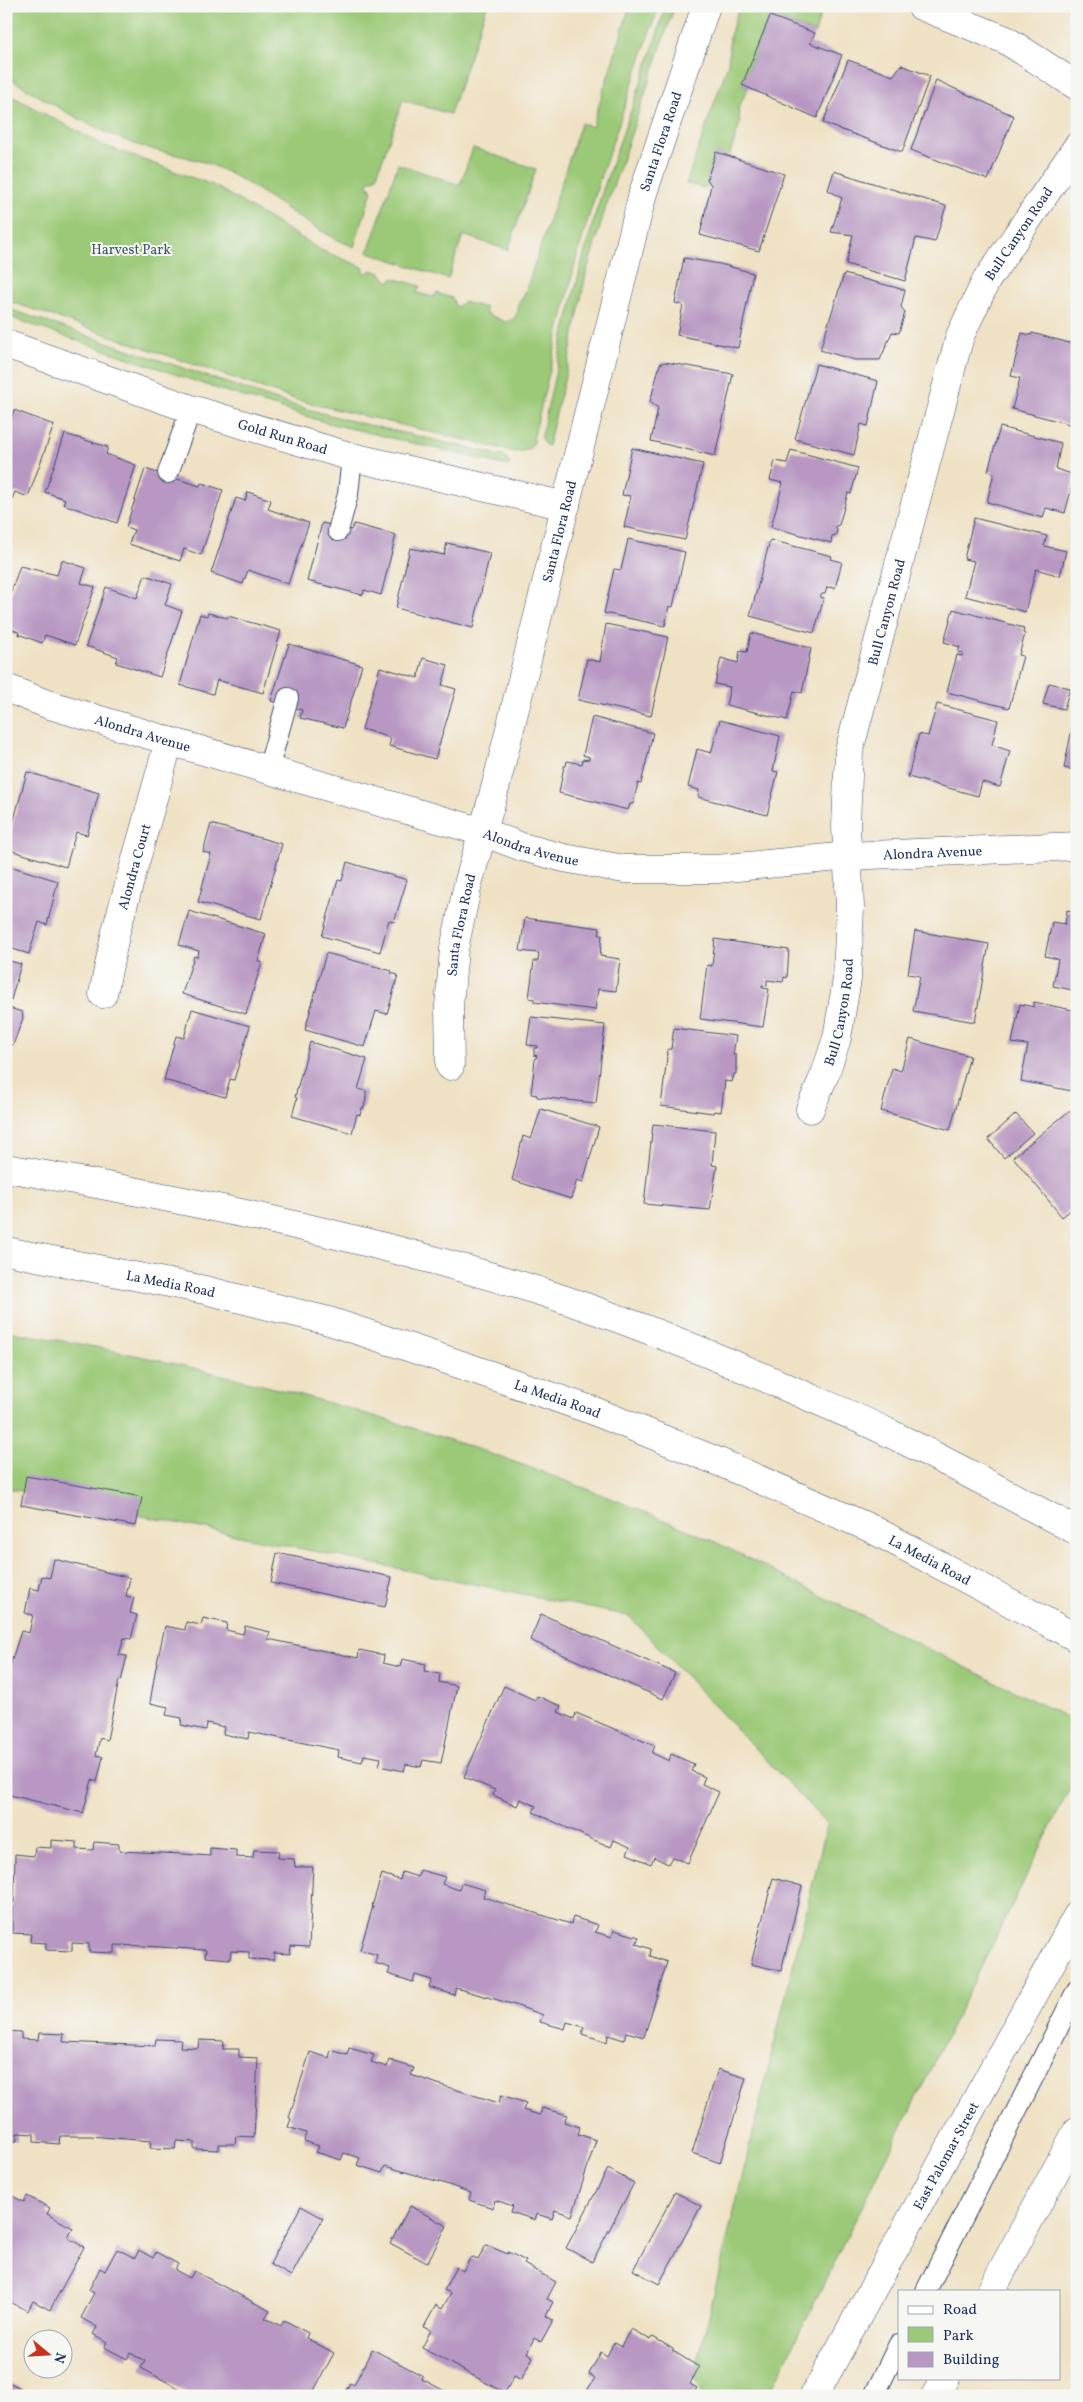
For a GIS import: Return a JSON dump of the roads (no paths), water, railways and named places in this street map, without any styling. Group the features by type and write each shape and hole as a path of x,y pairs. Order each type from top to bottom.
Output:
{"street":[{"name":"Santa Flora Road","path":"450,1066 449,1006 454,948 469,880 483,832 566,506 643,193 706,6"},
{"path":"921,6 1006,40 1077,86"},
{"name":"Bull Canyon Road","path":"810,1109 825,1074 843,1010 850,958 850,907 846,826 849,751 960,336 986,281 1077,147"},
{"name":"Gold Run Road","path":"6,344 191,409 352,457 566,506"},
{"name":"Alondra Avenue","path":"6,688 47,704 483,832 522,847 564,858 624,869 717,869 848,856 1077,846"},
{"name":"Alondra Court","path":"103,994 116,931 169,741"},
{"path":"6,1168 131,1189 283,1222 455,1267 547,1294 648,1330 745,1369 888,1432 1077,1530"},
{"name":"La Media Road","path":"6,1251 205,1290 329,1321 594,1411 719,1462 870,1528 1077,1638"},
{"name":"East Palomar Street","path":"814,2396 1077,1916"},
{"path":"992,2290 1077,2130"},
{"path":"936,2396 944,2380"}],"lane":[{"path":"168,473 191,409"},
{"path":"338,531 348,494 352,457"},
{"path":"268,770 288,698"},
{"path":"927,2290 1077,1990"},
{"path":"874,2396 898,2346"}],"park label":[{"name":"Harvest Park","path":"131,249"}]}
